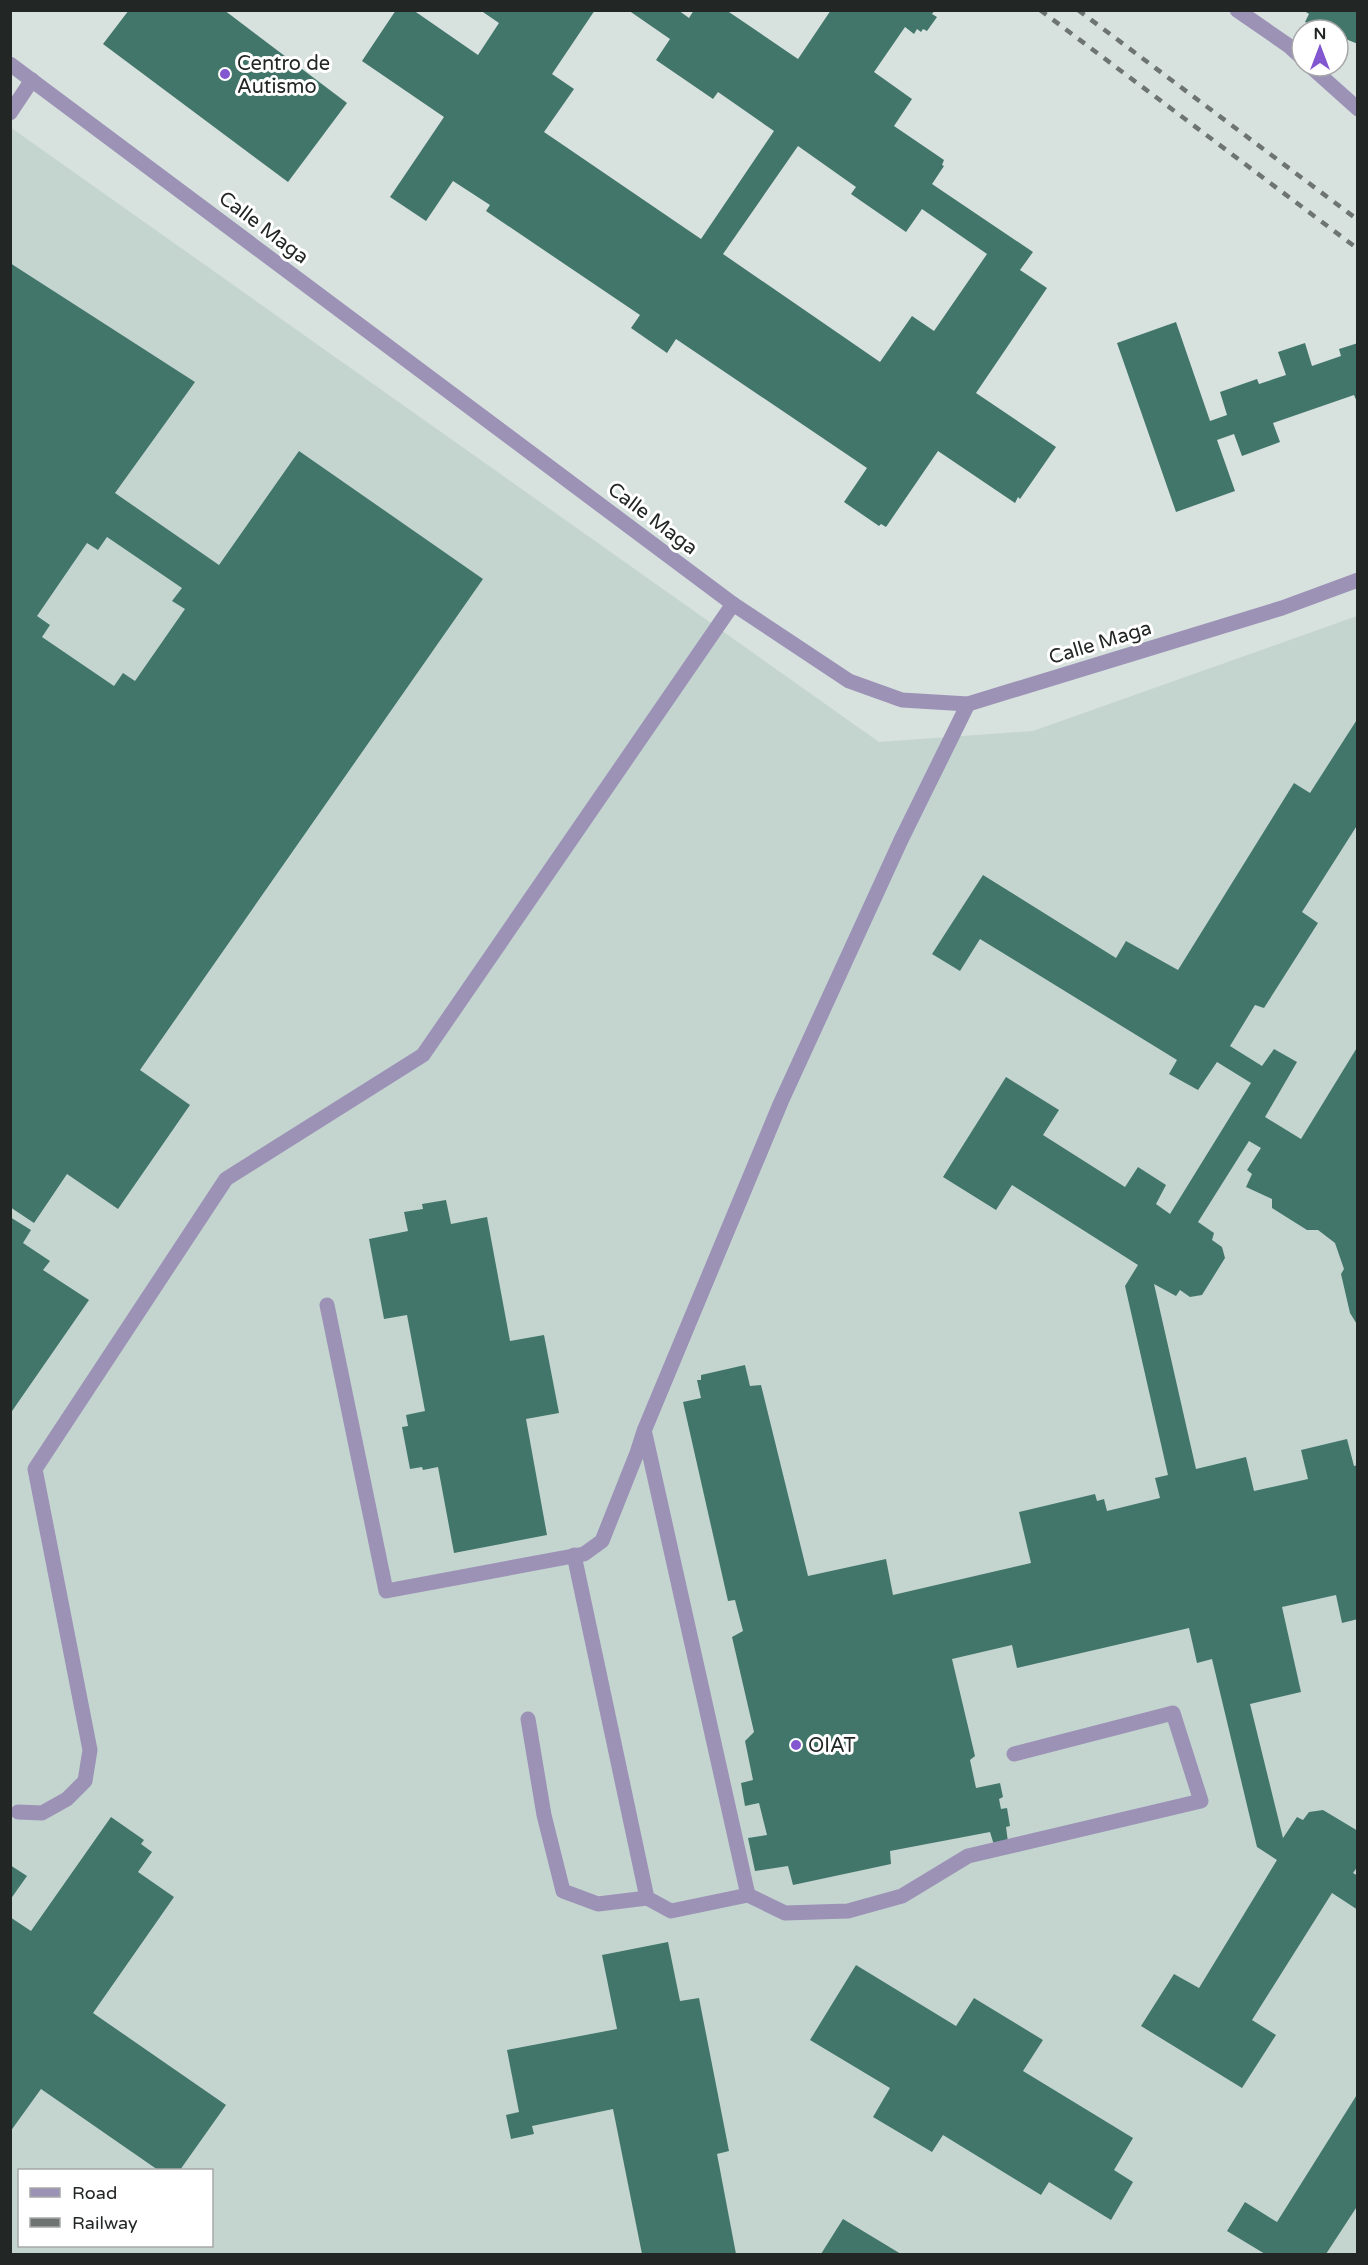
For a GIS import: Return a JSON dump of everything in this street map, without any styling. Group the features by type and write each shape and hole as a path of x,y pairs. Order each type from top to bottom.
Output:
{"street":[{"path":"1237,10 1290,48"},
{"name":"Calle Maga","path":"10,64 733,604 849,681 902,700 968,704 1282,608 1358,580"},
{"path":"1323,78 1358,109"},
{"path":"10,113 32,80"},
{"path":"18,1812 42,1813 67,1799 84,1781 90,1750 35,1469 226,1179 423,1055 733,604"},
{"path":"327,1305 386,1591 584,1554 602,1541 638,1453 644,1431 781,1102 900,840 968,704"},
{"path":"644,1431 748,1895"},
{"path":"574,1555 647,1898"},
{"path":"528,1719 544,1815 563,1891 597,1904 647,1898 671,1911 748,1895 785,1913 848,1911 902,1896 968,1856 1201,1801 1173,1713 1014,1754"}],"shaded area":[{"path":"10,127 879,742 1033,731 1357,616 1357,2254 11,2254"}],"building":[{"name":"Centro de Autismo","path":"129,10 224,10 347,103 288,182 103,44"},
{"path":"396,10 413,10 478,55 499,23 480,10 595,10 552,74 574,89 544,132 701,239 774,131 718,92 713,99 656,60 670,39 628,10 678,10 689,18 694,10 726,10 798,59 831,10 935,10 932,14 937,17 927,31 923,29 921,32 917,29 914,34 905,27 874,72 912,99 894,126 944,160 942,165 944,166 932,184 1033,252 1020,270 1047,288 976,393 1056,447 1015,503 938,451 886,527 881,524 879,526 844,502 867,468 676,339 667,353 631,328 640,315 486,211 490,205 453,181 426,221 390,197 444,117 362,61","holes":["798,146 856,187 851,194 906,232 922,209 987,254 934,331 912,316 880,362 723,254"]},
{"path":"1303,10 1358,10 1358,44 1350,41 1350,18 1307,18 1309,14"},
{"path":"10,263 195,382 115,493 219,565 299,451 483,579 140,1070 190,1105 118,1209 67,1174 34,1223 10,1207","holes":["107,537 182,588 172,601 185,609 135,681 123,673 114,686 42,637 50,625 37,616 87,543 98,550"]},
{"path":"1176,322 1210,421 1227,415 1220,392 1257,379 1259,384 1286,375 1278,352 1305,343 1312,366 1341,356 1339,349 1358,343 1358,404 1354,395 1273,423 1280,442 1242,456 1234,434 1217,440 1235,491 1176,512 1117,343"},
{"path":"1358,718 1358,824 1302,912 1318,923 1264,1008 1255,1005 1230,1046 1262,1066 1274,1049 1297,1062 1265,1117 1301,1139 1358,1046 1358,1326 1350,1313 1341,1274 1344,1269 1335,1243 1318,1230 1307,1230 1272,1208 1272,1199 1246,1187 1252,1174 1247,1170 1261,1148 1249,1141 1198,1222 1214,1233 1212,1240 1222,1247 1225,1258 1202,1295 1190,1297 1180,1290 1176,1296 1154,1284 1196,1469 1246,1457 1254,1491 1308,1479 1301,1450 1347,1439 1354,1466 1358,1465 1358,1619 1342,1623 1336,1595 1282,1607 1301,1692 1250,1704 1283,1838 1297,1817 1303,1820 1309,1812 1323,1810 1358,1831 1356,1848 1358,1866 1353,1873 1358,1876 1358,1910 1332,1893 1252,2020 1276,2035 1242,2088 1141,2026 1174,1974 1199,1988 1277,1860 1257,1847 1212,1659 1197,1663 1189,1628 1017,1668 1012,1645 952,1659 975,1756 970,1760 976,1788 1000,1783 1003,1797 999,1799 1001,1809 1007,1808 1010,1826 1006,1827 1008,1842 994,1845 990,1832 890,1851 891,1864 793,1885 788,1866 755,1871 748,1838 767,1835 759,1803 745,1806 741,1783 753,1780 745,1741 754,1732 732,1637 743,1631 735,1600 728,1601 683,1402 701,1398 697,1380 701,1380 701,1375 745,1365 750,1386 761,1385 808,1576 886,1559 893,1595 1031,1563 1019,1512 1095,1494 1097,1501 1104,1499 1107,1511 1160,1498 1155,1478 1168,1475 1125,1286 1138,1265 1012,1185 996,1210 943,1177 1006,1077 1059,1110 1043,1135 1125,1187 1138,1167 1166,1185 1156,1204 1170,1214 1251,1083 1217,1062 1198,1090 1169,1074 1177,1060 980,939 960,971 932,954 983,875 1116,958 1126,941 1178,970 1294,783 1310,793"},
{"path":"446,1200 451,1224 487,1217 510,1341 544,1335 559,1413 526,1419 547,1535 454,1553 438,1467 423,1470 422,1467 410,1469 402,1427 408,1426 406,1415 425,1411 407,1315 384,1319 369,1239 408,1231 404,1212 423,1209 422,1204"},
{"path":"10,1217 31,1230 23,1243 50,1261 43,1270 89,1300 10,1414"},
{"path":"111,1817 144,1840 141,1844 152,1852 138,1872 174,1897 93,2013 226,2105 181,2169 157,2169 41,2089 10,2132 10,1917 31,1931"},
{"path":"10,1865 27,1876 10,1900"},
{"path":"668,1942 680,2001 699,1998 729,2151 717,2154 736,2254 642,2254 613,2109 532,2126 534,2134 511,2139 506,2115 519,2112 507,2050 617,2029 602,1955"},
{"path":"856,1965 956,2026 974,1998 1043,2040 1023,2071 1133,2138 1114,2170 1133,2182 1111,2220 1049,2182 1041,2195 943,2135 932,2152 873,2117 890,2088 810,2040"},
{"path":"1358,2093 1358,2205 1326,2254 1265,2254 1227,2231 1245,2202 1277,2222"},
{"path":"843,2219 901,2254 821,2254"}],"railway":[{"path":"1040,10 1358,249"},
{"path":"1078,10 1358,220"}],"place":[{"name":"Centro de Autismo","path":"225,74"},
{"name":"OIAT","path":"796,1745"}]}
